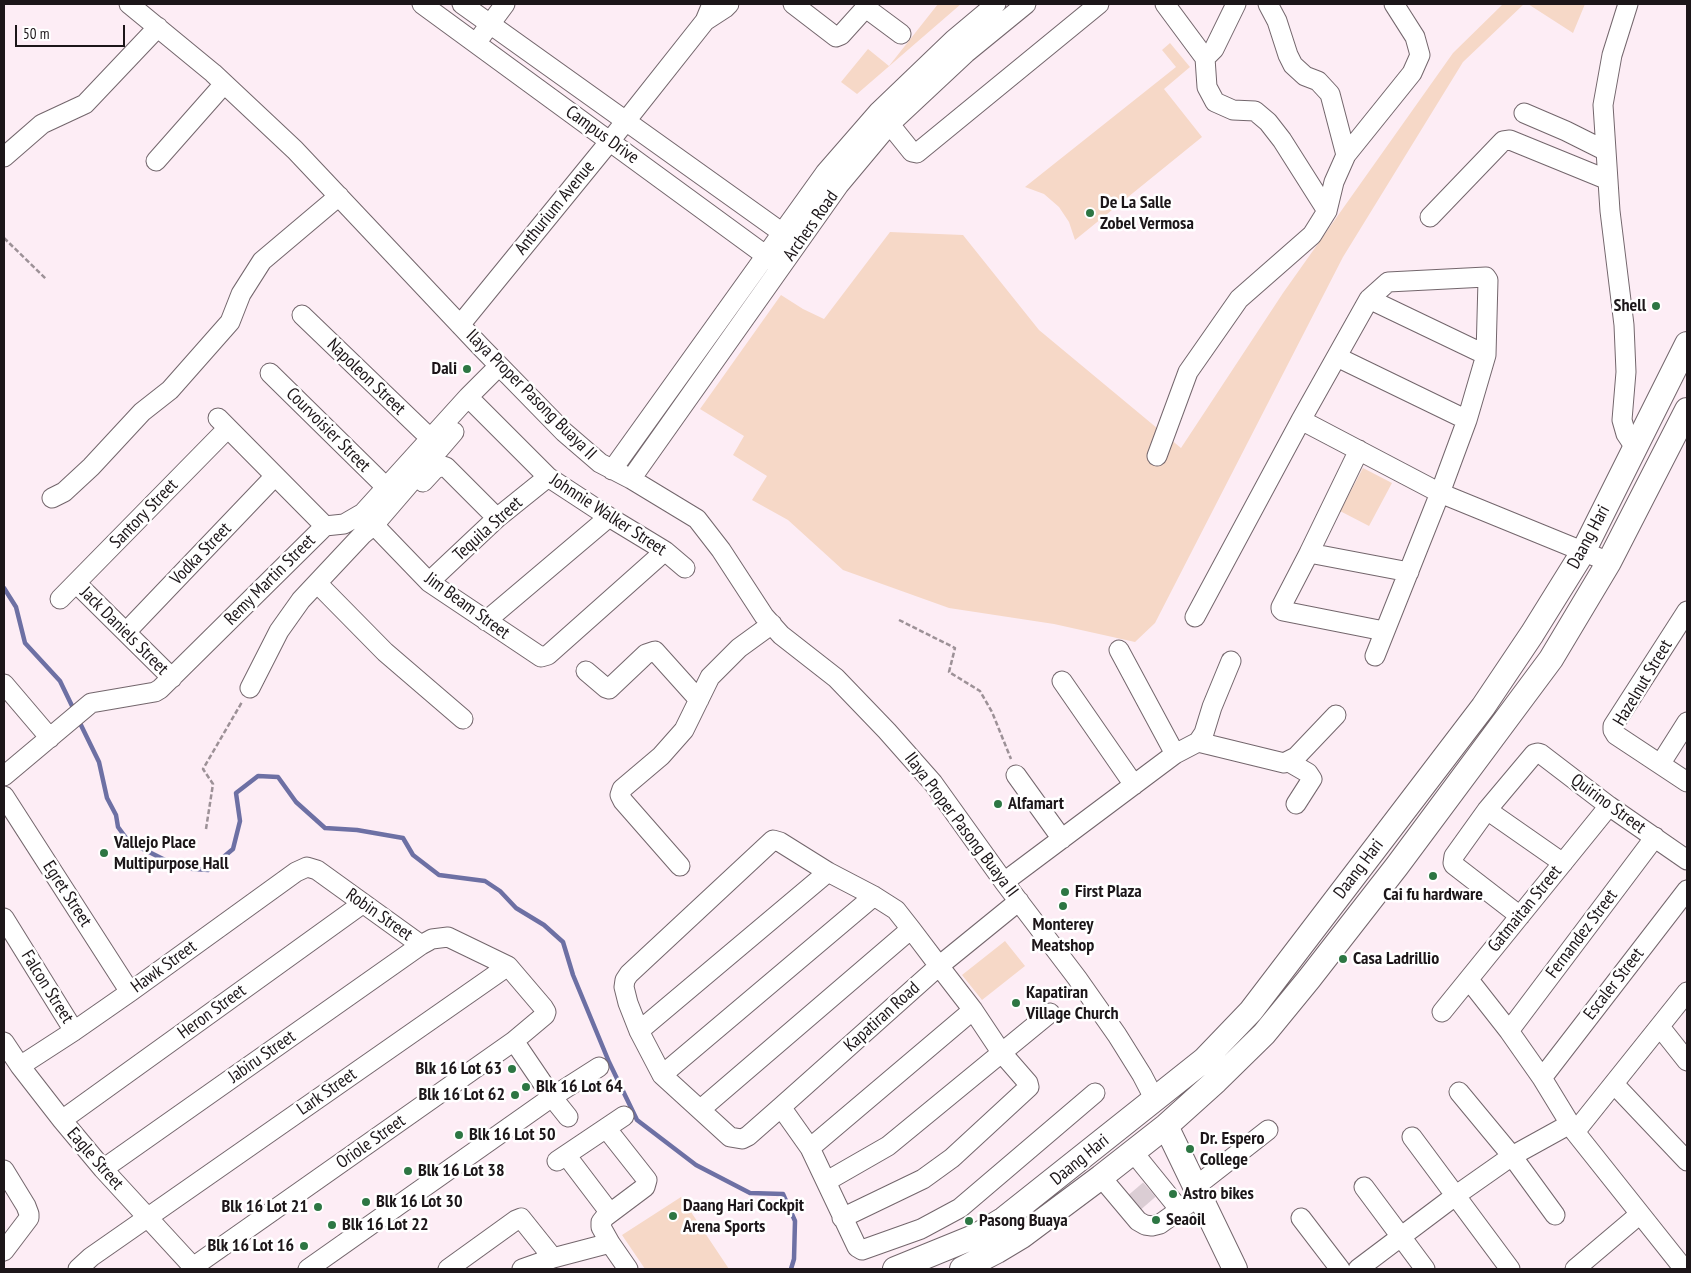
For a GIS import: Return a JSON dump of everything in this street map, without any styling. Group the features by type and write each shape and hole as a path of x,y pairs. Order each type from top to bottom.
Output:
{"main road":[{"name":"Daang Hari","path":"896,1269 976,1236 1004,1219 1204,1060 1252,1011 1483,706 1532,634 1583,552 1687,344"},
{"name":"Daang Hari","path":"962,1269 1022,1236 1101,1177 1166,1126 1242,1057 1264,1034 1403,858 1551,659 1609,562 1687,410"},
{"path":"1166,1126 1235,1269"}],"street":[{"name":"Campus Drive","path":"422,4 782,268"},
{"name":"Campus Drive","path":"462,4 798,244"},
{"path":"476,43 506,4"},
{"name":"Anthurium Avenue","path":"460,324 610,141 709,12 725,8 729,4"},
{"path":"793,4 836,37 841,35 867,6 901,34"},
{"name":"Archers Road","path":"631,479 782,268 885,118 953,40 996,4"},
{"name":"Archers Road","path":"612,470 825,173 885,118 1026,4"},
{"path":"885,118 912,152 917,153 1099,4"},
{"path":"1165,4 1205,58 1207,87 1215,102 1233,110 1256,111 1268,122 1282,140 1327,212"},
{"path":"1205,58 1214,49 1236,4"},
{"path":"1268,4 1277,21 1293,65 1305,76 1318,81 1330,94 1346,155"},
{"path":"1157,456 1188,372 1239,299 1312,235 1327,212 1334,182 1346,155 1412,73 1420,55 1416,37 1394,4"},
{"path":"1628,4 1612,55 1602,105 1610,211 1624,325 1626,372 1622,420 1626,434 1636,449"},
{"name":"Ilaya Proper Pasong Buaya II","path":"139,7 158,28 224,84 295,150 564,432 612,470 631,479 697,519 721,550 764,616 782,635 836,678 887,730 933,783 1117,1034 1155,1100"},
{"path":"4,157 42,124 85,104 158,28"},
{"path":"156,161 224,84"},
{"path":"1524,113 1606,151"},
{"path":"1430,217 1503,141 1510,140 1608,180"},
{"path":"52,498 64,492 91,467 142,412 170,390 230,322 241,294 262,261 339,196"},
{"path":"1195,617 1301,420 1369,299 1388,282 1486,277 1488,280 1486,355 1467,420 1375,656"},
{"path":"1369,299 1486,355"},
{"name":"Napoleon Street","path":"302,314 431,439"},
{"path":"1337,358 1467,420"},
{"name":"Remy Martin Street","path":"50,738 96,701 154,692 172,678 325,526 344,524 364,513 431,439 473,401 499,366"},
{"name":"Courvoisier Street","path":"270,373 387,488"},
{"path":"376,528 473,401"},
{"name":"Johnnie Walker Street","path":"473,401 548,477 665,552 685,568"},
{"path":"1301,420 1440,493 1609,562"},
{"name":"Santory Street","path":"60,599 223,423 275,476"},
{"path":"1359,450 1281,606 1281,610 1384,631"},
{"path":"250,688 279,631 297,606 362,535 376,528 435,469 443,466 446,467 497,518"},
{"path":"275,476 325,526"},
{"name":"Vodka Street","path":"126,632 275,476"},
{"name":"Tequila Street","path":"430,582 497,518 548,477"},
{"path":"486,621 609,517"},
{"name":"Jim Beam Street","path":"376,528 430,582 541,657 548,654 665,552"},
{"path":"1309,553 1409,572"},
{"name":"Jack Daniels Street","path":"76,583 172,678"},
{"path":"317,583 385,652 463,719"},
{"name":"Hazelnut Street","path":"1661,763 1616,735 1613,726 1687,611"},
{"path":"680,866 623,801 620,795 622,789 661,756 684,730 710,677 739,648 772,624"},
{"path":"1119,650 1175,754"},
{"path":"586,671 608,689 646,654 655,651 699,700"},
{"path":"1004,882 1175,754 1198,742 1204,733 1231,662"},
{"path":"1062,681 1134,785"},
{"path":"4,776 50,738 5,688"},
{"path":"1198,742 1284,763 1296,757 1336,715"},
{"path":"1687,722 1661,763 1687,782"},
{"name":"Quirino Street","path":"1487,810 1530,757 1538,753 1609,806 1687,860"},
{"path":"1289,762 1308,773 1312,779 1296,804"},
{"path":"1016,775 1062,839"},
{"name":"Egret Street","path":"4,796 130,992"},
{"name":"Gatmaitan Street","path":"1442,1012 1609,806"},
{"path":"1520,916 1454,866 1452,862 1454,856 1487,810 1563,863"},
{"name":"Fernandez Street","path":"1509,1031 1655,837"},
{"path":"842,1218 923,1179 952,1158 1030,1087 1001,1052 973,1010 911,929 896,910 828,872 780,842 773,840 628,974 624,987 639,1031 662,1075 701,1109 911,929"},
{"name":"Hawk Street","path":"20,1066 130,992 296,872 308,868"},
{"name":"Robin Street","path":"308,868 317,870 362,904 421,944 432,939 448,937 508,966 546,1012"},
{"path":"639,1031 828,872"},
{"name":"Escaler Street","path":"1542,1078 1687,890"},
{"path":"662,1075 874,896"},
{"name":"Kapatiran Road","path":"701,1109 730,1137 742,1139 748,1136 939,966 1019,901"},
{"name":"Heron Street","path":"62,1120 362,904"},
{"name":"Falcon Street","path":"4,918 74,1031"},
{"name":"Jabiru Street","path":"103,1170 421,944"},
{"name":"Lark Street","path":"90,1265 147,1218 508,966"},
{"path":"1469,980 1509,1031 1542,1078 1572,1128 1684,1267"},
{"path":"1358,1269 1512,1156 1572,1128 1614,1084 1687,992"},
{"path":"810,1148 973,1010"},
{"name":"Oriole Street","path":"194,1268 514,1040 546,1012"},
{"path":"827,1181 888,1146 1050,1013"},
{"path":"1660,1027 1687,1061"},
{"path":"514,1040 552,1097 568,1117"},
{"name":"Eagle Street","path":"4,1042 20,1066 103,1170 194,1268"},
{"path":"308,1269 552,1097 599,1067"},
{"path":"1614,1084 1687,1161"},
{"path":"1459,1092 1512,1156 1555,1215"},
{"path":"781,1107 810,1148 827,1181 842,1218 857,1247 862,1250 921,1230 960,1208 1095,1093"},
{"path":"610,1213 561,1158 624,1116"},
{"path":"606,1128 647,1180 645,1187 601,1222 601,1227 610,1243 628,1269"},
{"path":"1101,1177 1131,1205 1138,1221 1152,1226 1160,1224 1180,1210 1197,1192 1268,1130"},
{"path":"1412,1137 1510,1269"},
{"path":"1133,1152 1154,1186 1180,1210"},
{"path":"4,1170 29,1214 29,1218 4,1251"},
{"path":"1364,1187 1400,1238 1425,1269"},
{"path":"1575,1269 1640,1214"},
{"path":"448,1269 521,1218 554,1258"},
{"path":"1301,1218 1340,1269"},
{"path":"522,1269 610,1243"}],"path":[{"path":"4,238 46,279"},
{"path":"899,620 955,648 950,672 980,691 992,712 1010,755 1016,775"},
{"path":"206,829 213,784 203,769 250,688"}],"shaded area":[{"path":"938,4 961,4 857,94 841,82 868,49 889,66"},
{"path":"1503,4 1524,4 1463,62 1343,257 1155,623 1135,642 1054,624 949,608 843,570 788,520 752,500 767,476 733,455 744,436 700,409 781,295 803,309 824,319 890,232 963,235 1039,330 1181,448 1283,293 1453,53"},
{"path":"1528,4 1585,4 1573,33"},
{"path":"1170,43 1190,67 1164,89 1202,137 1075,240 1069,222 1059,207 1044,194 1025,187 1176,67 1162,50"},
{"path":"1363,468 1392,483 1369,526 1340,511"},
{"path":"1005,941 1025,966 982,1000 962,975"},
{"name":"Daang Hari Cockpit Arena Sports","path":"681,1197 729,1269 645,1269 622,1235"}],"waterway":[{"path":"4,588 16,607 25,643 60,681 74,710"},
{"path":"78,719 99,762 107,798 116,815 118,827 129,842 181,868 208,870 233,849 240,821 236,793 258,776 278,777 296,802 325,828 357,830 403,838 413,855 439,875 485,881 500,891 516,908 544,925 563,942 573,975 609,1062 637,1120 696,1165 750,1193 783,1194 795,1221 794,1259 791,1269"}],"tunnel":[{"path":"1135,1202 1150,1189"}],"place":[{"name":"De La Salle Zobel Vermosa","path":"1090,213"},
{"name":"Shell","path":"1656,306"},
{"name":"Dali","path":"467,369"},
{"name":"Alfamart","path":"998,804"},
{"name":"Vallejo Place Multipurpose Hall","path":"104,853"},
{"name":"Cai fu hardware","path":"1433,876"},
{"name":"First Plaza","path":"1065,892"},
{"name":"Monterey Meatshop","path":"1063,906"},
{"name":"Casa Ladrillio","path":"1343,959"},
{"name":"Kapatiran Village Church","path":"1016,1003"},
{"name":"Blk 16 Lot 63","path":"512,1069"},
{"name":"Blk 16 Lot 64","path":"526,1087"},
{"name":"Blk 16 Lot 62","path":"515,1095"},
{"name":"Blk 16 Lot 50","path":"459,1135"},
{"name":"Dr. Espero College","path":"1190,1149"},
{"name":"Blk 16 Lot 38","path":"408,1171"},
{"name":"Astro bikes","path":"1173,1194"},
{"name":"Blk 16 Lot 30","path":"366,1202"},
{"name":"Blk 16 Lot 21","path":"318,1207"},
{"name":"Daang Hari Cockpit Arena Sports","path":"673,1216"},
{"name":"Seaoil","path":"1156,1220"},
{"name":"Pasong Buaya","path":"969,1221"},
{"name":"Blk 16 Lot 22","path":"332,1225"},
{"name":"Blk 16 Lot 16","path":"304,1246"}]}
